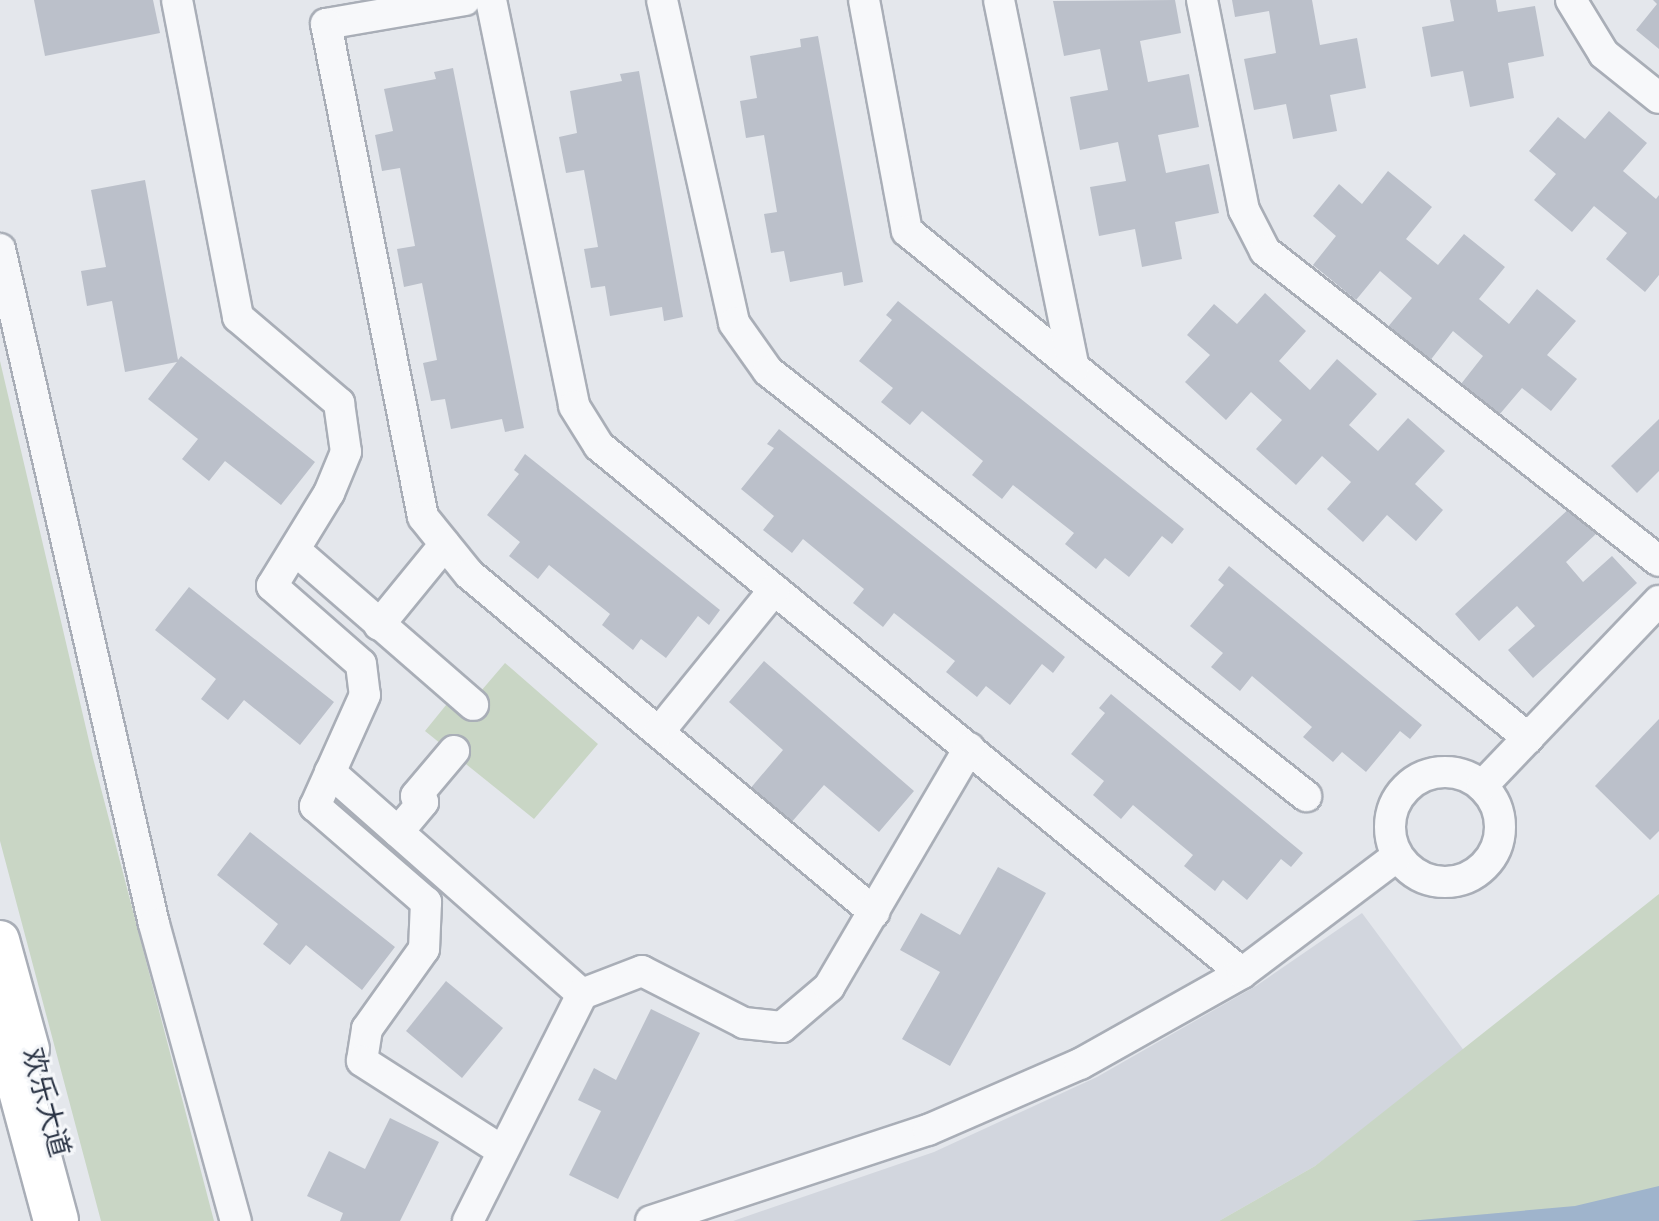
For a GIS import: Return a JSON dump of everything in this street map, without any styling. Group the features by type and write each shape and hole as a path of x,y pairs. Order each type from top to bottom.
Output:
{"highway":[{"name":"欢乐大道","path":"4,992 56,1221"}],"main road":[{"name":"欢乐大道","path":"0,940 4,992 78,1221"}],"street":[{"path":"177,0 238,317 339,403 346,452 295,550 272,586 361,664 365,695 315,806 426,902 424,949 367,1029 362,1061 503,1151"},
{"path":"465,0 323,12 423,517 469,574 874,912"},
{"path":"491,0 574,406 599,446 1242,973"},
{"path":"662,0 734,323 768,371 1306,796"},
{"path":"999,0 1074,367"},
{"path":"1202,0 1244,210 1265,251 1659,561"},
{"path":"1571,0 1604,54 1659,98"},
{"path":"873,2 907,231 1528,738"},
{"path":"0,249 154,924 236,1221"},
{"path":"379,625 445,544"},
{"path":"295,550 473,705"},
{"path":"659,732 774,590"},
{"path":"1482,786 1659,601"},
{"path":"468,1221 582,994 642,971 744,1023 782,1027 829,987 969,748"},
{"path":"398,832 423,802 416,796 454,751"},
{"path":"330,772 582,994"},
{"path":"1438,772 1454,772 1482,786 1499,813 1500,829 1498,845 1480,870 1466,879 1435,882 1407,868 1397,856 1389,825 1399,795 1409,783 1438,772"},
{"path":"651,1221 928,1130 1080,1064 1242,973 1397,856"}],"shaded area":[{"path":"1362,913 1465,1052 1315,1166 1219,1221 733,1221 934,1152 1097,1077 1256,986"}],"green space":[{"path":"0,361 93,758 214,1221 101,1221 0,841"},
{"path":"505,663 598,744 534,819 425,731 455,694 469,705"},
{"path":"1659,894 1659,1221 1219,1221 1315,1166"}],"water":[{"path":"1659,1186 1659,1221 1409,1221 1575,1206"}],"building":[{"path":"34,0 153,0 160,33 45,56"},
{"path":"1175,0 1181,33 1140,41 1148,82 1189,74 1199,127 1158,135 1166,173 1209,164 1219,213 1175,222 1182,259 1142,267 1135,229 1099,236 1090,187 1126,181 1118,142 1080,150 1070,97 1108,90 1100,49 1064,56 1053,1"},
{"path":"1232,0 1312,0 1320,45 1357,38 1366,88 1330,95 1337,131 1293,139 1286,104 1254,110 1244,59 1276,53 1269,11 1235,17"},
{"path":"1450,0 1496,0 1498,12 1535,6 1544,56 1508,63 1514,98 1470,107 1463,71 1431,77 1422,27 1454,21"},
{"path":"1653,0 1659,0 1659,49 1636,30 1657,4"},
{"path":"818,36 863,282 844,286 842,272 790,282 784,251 771,253 764,214 777,212 764,135 746,138 740,101 757,98 750,56 801,47 800,39"},
{"path":"453,68 524,428 505,432 502,419 451,429 445,399 431,401 423,363 437,360 422,283 404,287 397,249 415,246 400,168 382,171 375,135 393,131 384,89 436,79 434,72"},
{"path":"639,71 683,317 664,321 662,307 610,316 605,286 591,288 584,249 598,247 584,170 566,173 559,137 577,133 570,91 622,81 620,74"},
{"path":"1609,111 1647,143 1623,171 1656,199 1659,195 1659,275 1645,292 1606,259 1627,233 1594,206 1572,232 1534,200 1556,174 1529,151 1558,117 1585,139"},
{"path":"1388,171 1432,207 1406,239 1438,265 1464,234 1505,267 1479,299 1509,324 1537,289 1576,321 1547,355 1577,379 1551,411 1522,388 1499,415 1461,384 1483,356 1453,331 1429,362 1387,328 1412,298 1380,271 1356,300 1313,265 1336,236 1313,216 1339,184 1362,204"},
{"path":"145,180 178,360 181,356 315,462 281,505 225,461 209,481 182,459 198,439 148,399 177,362 125,372 112,301 87,306 81,271 106,267 91,190"},
{"path":"1265,293 1306,331 1279,361 1310,390 1337,359 1377,394 1349,425 1378,451 1408,418 1445,451 1415,484 1443,510 1416,541 1387,515 1363,542 1327,509 1351,482 1322,456 1296,485 1256,449 1282,420 1251,392 1226,420 1185,382 1210,355 1187,335 1214,304 1237,324"},
{"path":"898,301 1184,529 1172,544 1162,536 1129,577 1105,558 1096,569 1065,544 1074,533 1013,485 1002,499 972,475 983,461 922,411 910,425 881,402 893,388 859,361 892,320 886,315"},
{"path":"1659,419 1659,471 1637,493 1611,466"},
{"path":"779,429 1065,657 1053,673 1042,664 1010,705 986,686 977,697 946,672 955,661 894,613 883,627 853,603 864,589 803,539 792,553 763,530 774,516 741,489 774,448 767,444"},
{"path":"525,454 720,610 709,625 698,616 666,658 641,639 633,650 602,625 610,614 549,565 538,579 509,556 520,542 487,515 519,474 514,470"},
{"path":"1572,506 1597,533 1566,562 1583,582 1612,556 1637,583 1533,678 1508,650 1535,626 1517,606 1479,641 1455,614"},
{"path":"1229,566 1422,725 1410,739 1400,731 1366,772 1342,752 1333,762 1303,737 1312,727 1252,676 1240,691 1211,667 1223,653 1190,626 1224,585 1218,580"},
{"path":"189,587 334,702 300,745 244,700 228,720 201,699 216,679 155,630"},
{"path":"764,661 914,791 879,832 824,785 790,824 749,790 783,750 729,702"},
{"path":"1111,694 1303,853 1291,867 1281,859 1247,900 1223,880 1215,891 1184,866 1193,855 1133,805 1121,819 1093,795 1104,781 1071,754 1105,713 1099,708"},
{"path":"1659,719 1659,831 1650,840 1595,786"},
{"path":"250,832 395,947 362,990 306,945 290,965 263,944 278,924 217,875"},
{"path":"998,867 1046,893 950,1066 902,1039 940,972 900,950 921,913 960,935"},
{"path":"446,981 503,1028 462,1078 406,1031"},
{"path":"651,1009 700,1033 618,1199 569,1175 601,1111 578,1100 594,1068 616,1080"},
{"path":"390,1118 439,1142 400,1221 340,1221 343,1213 307,1196 329,1151 365,1169"}]}
